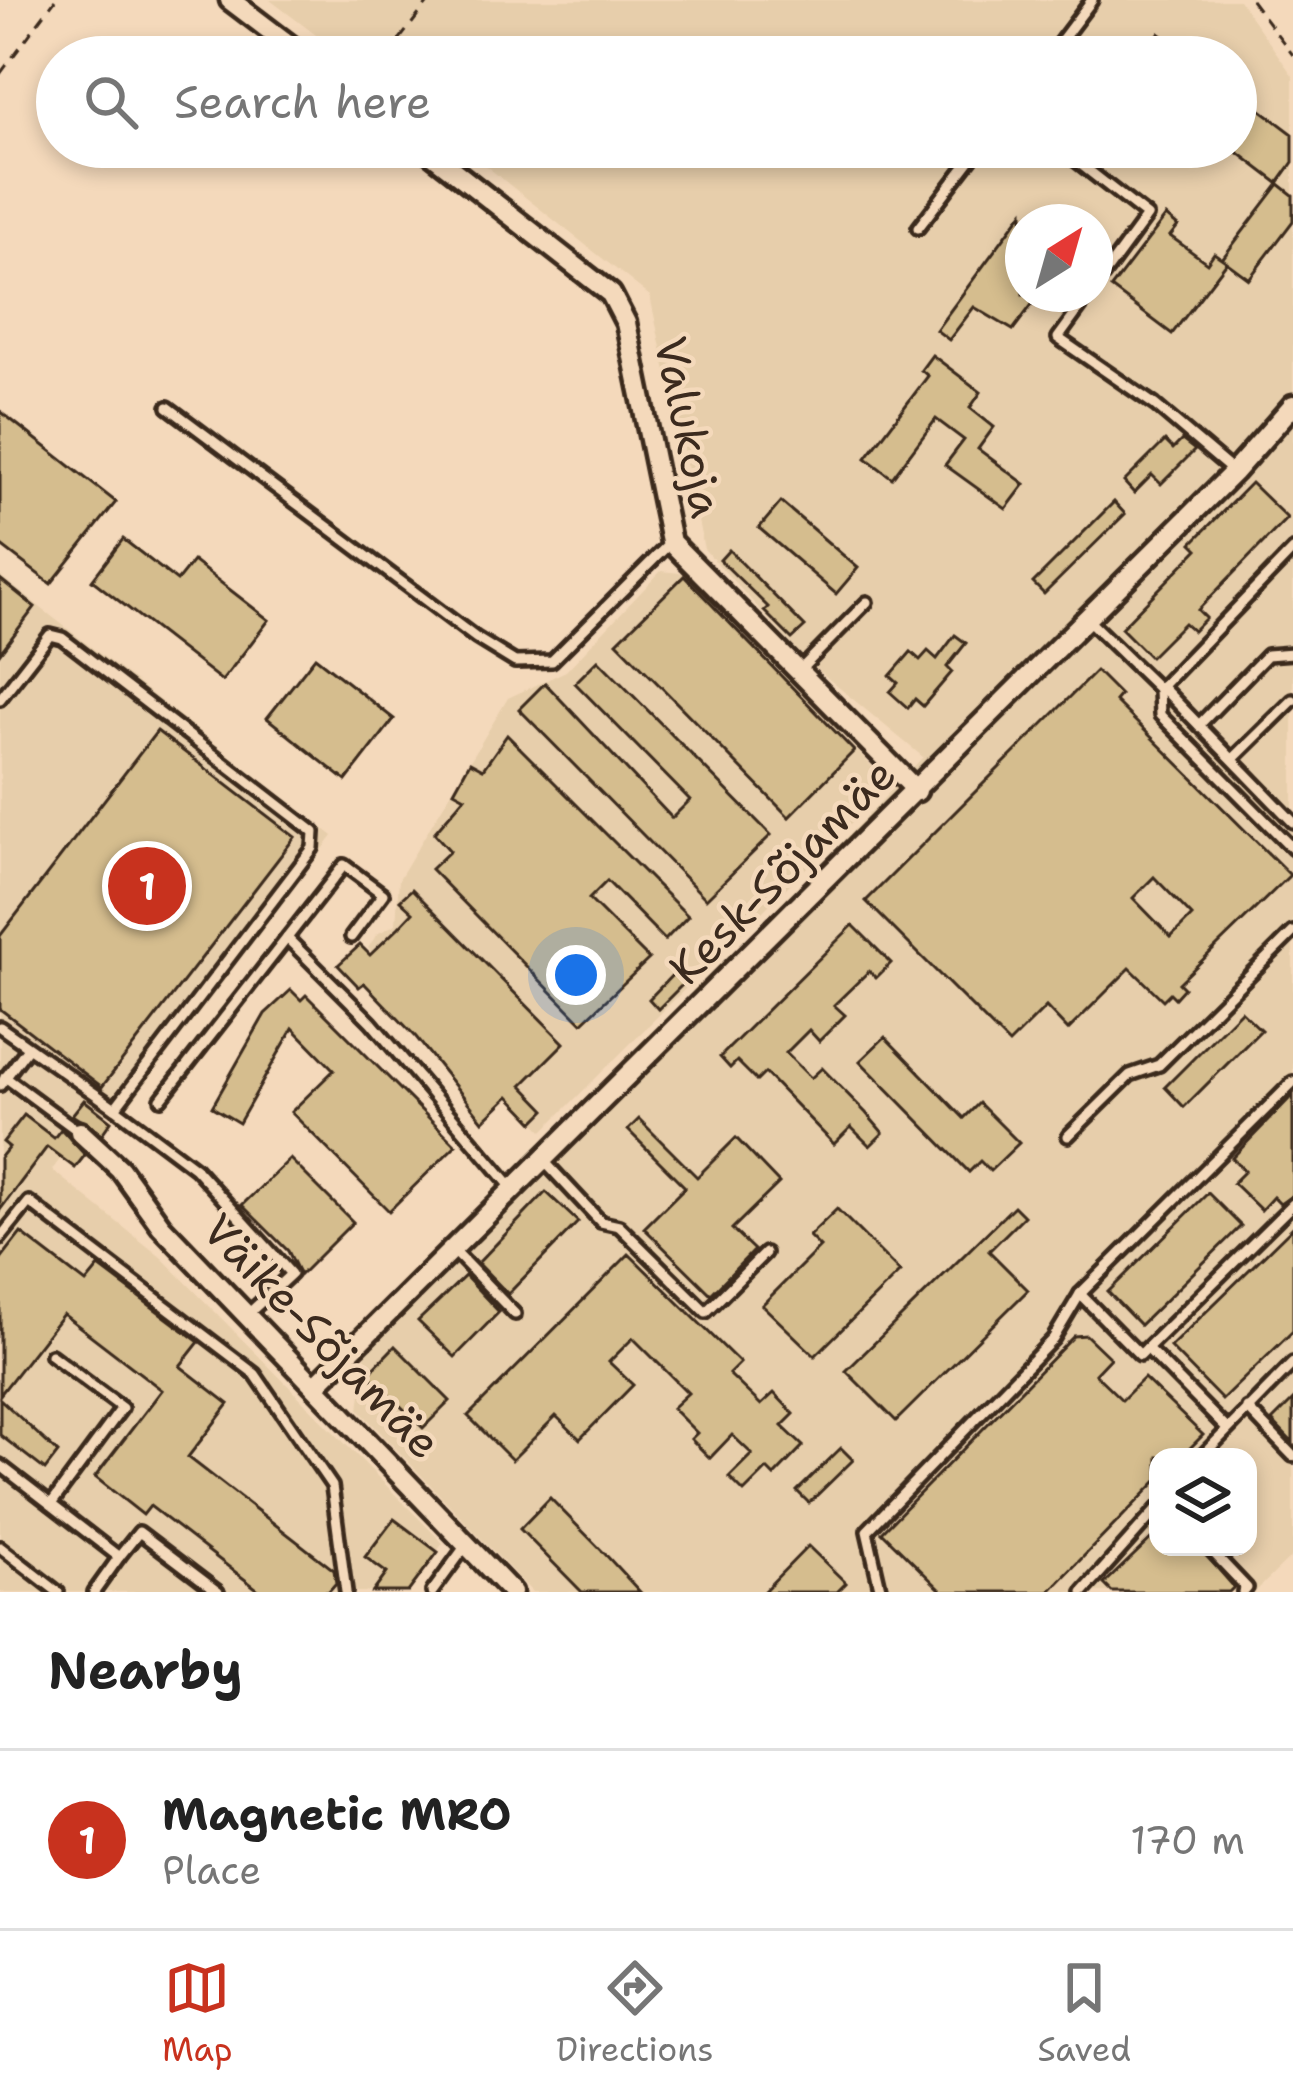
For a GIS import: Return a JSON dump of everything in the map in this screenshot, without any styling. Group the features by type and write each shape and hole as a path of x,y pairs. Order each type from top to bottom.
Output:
{"street":[{"path":"230,0 277,36"},
{"name":"Valukoja","path":"451,168 611,294 626,323 671,542 917,791"},
{"name":"Kesk-Sõjamäe","path":"317,1384 1088,620 1293,405"},
{"name":"Väike-Sõjamäe","path":"80,1132 108,1155 160,1226 317,1384 512,1592"}],"lane":[{"path":"1064,36 1092,0"},
{"path":"918,229 964,168"},
{"path":"1087,168 1148,215 1113,262"},
{"path":"1077,312 1058,338 1155,405 1234,472"},
{"path":"168,407 476,638 515,662 552,661 671,542"},
{"path":"1293,550 1160,688 1160,715 1293,849"},
{"path":"799,671 868,602"},
{"path":"1088,620 1293,822"},
{"path":"0,699 50,635 62,638 314,832 313,848 115,1108"},
{"path":"1199,725 1267,655 1293,653"},
{"path":"1233,759 1293,700"},
{"path":"161,1100 344,865 383,894 351,937"},
{"path":"1068,1136 1130,1076 1159,1065 1293,932"},
{"path":"287,938 371,1022 515,1191"},
{"path":"0,1028 195,1168 291,1274 248,1314"},
{"path":"27,1049 3,1081 80,1132"},
{"path":"881,1592 867,1531 1053,1340 1080,1294 1293,1082"},
{"path":"545,1162 601,1222 619,1226 706,1312 765,1253"},
{"path":"0,1238 29,1202 256,1374 332,1486 346,1592"},
{"path":"1080,1294 1140,1355 1293,1204"},
{"path":"454,1251 515,1314"},
{"path":"1147,1348 1226,1428"},
{"path":"51,1355 122,1408 51,1504"},
{"path":"1209,1448 1293,1363"},
{"path":"1246,1408 1293,1456"},
{"path":"0,1465 119,1557"},
{"path":"1083,1592 1149,1518"},
{"path":"94,1592 139,1532 218,1592"},
{"path":"432,1592 467,1544"},
{"path":"0,1547 58,1592"},
{"path":"1216,1556 1246,1588 1243,1592"}],"path":[{"path":"0,74 55,0"},
{"path":"402,36 430,0"},
{"path":"1251,0 1293,55"}],"shaded area":[{"path":"270,0 1239,0 1293,76 1293,1555 1255,1592 532,1592 359,1410 366,1352 528,1189 738,951 923,757 808,662 704,549 650,296 488,168 1257,168 1257,36 317,36"},
{"path":"661,571 690,574 878,773 885,789 543,1131 368,948 377,934 396,924 399,879 508,698 566,671"},
{"path":"0,576 333,836 118,1120 97,1109 52,1170 162,1258 443,1543 408,1592 0,1592"}],"building":[{"path":"1257,107 1293,134 1293,162 1278,183 1257,167"},
{"path":"1279,184 1293,195 1293,221 1249,279 1222,259"},
{"path":"1166,216 1178,226 1170,236 1207,263 1214,253 1227,262 1172,334 1113,285"},
{"path":"1005,236 1005,312 1026,312 1013,330 974,307 949,340 936,330"},
{"path":"932,355 981,392 970,408 994,427 978,449 1025,484 1006,509 945,465 964,440 936,419 892,478 866,458 928,376 921,370"},
{"path":"0,411 116,502 51,584 0,545"},
{"path":"1182,440 1195,450 1161,484 1152,475 1134,493 1124,482 1165,441 1173,449"},
{"path":"1251,483 1287,518 1198,610 1206,618 1193,631 1184,623 1150,657 1121,628 1198,549 1192,543"},
{"path":"781,502 858,568 836,594 759,528"},
{"path":"1114,502 1125,514 1044,594 1033,583"},
{"path":"123,539 177,581 193,561 269,620 222,681 92,580"},
{"path":"729,550 805,627 792,639 764,611 768,607 720,560"},
{"path":"684,576 854,751 789,817 617,642"},
{"path":"0,579 35,607 0,653"},
{"path":"955,635 966,643 947,667 952,672 923,706 915,699 908,708 890,692 898,683 890,676 911,652 920,660 928,651 937,659"},
{"path":"315,657 394,719 346,781 267,718"},
{"path":"598,660 771,835 706,899 519,709 545,683 672,818 690,800 575,683"},
{"path":"1096,671 1120,695 1115,701 1290,875 1179,983 1184,988 1175,998 1170,993 1163,1000 1130,968 1068,1030 1046,1007 1009,1044 866,901","holes":["1154,877 1192,916 1171,937 1133,898"]},
{"path":"157,731 295,837 102,1087 0,1009 0,936"},
{"path":"507,735 688,916 665,940 607,881 589,899 649,959 582,1023 431,869 450,851 434,833 465,797 454,791 470,762 483,769"},
{"path":"412,889 564,1043 522,1085 546,1110 534,1122 509,1096 483,1121 416,1037 364,983 359,987 338,965 360,945 370,955 399,927 413,912 400,900"},
{"path":"853,925 891,963 876,978 869,971 834,1005 845,1015 819,1041 809,1030 786,1053 811,1078 822,1068 866,1113 883,1133 870,1146 851,1127 834,1144 765,1073 757,1081 737,1061 730,1068 720,1057"},
{"path":"679,968 689,978 658,1009 649,999"},
{"path":"291,990 301,1000 306,995 456,1145 389,1211 291,1112 334,1070 293,1028 239,1123 212,1107 265,1014"},
{"path":"1241,1011 1261,1030 1184,1107 1165,1087"},
{"path":"885,1037 964,1118 979,1103 1019,1143 990,1171 980,1161 969,1172 860,1061"},
{"path":"1293,1095 1293,1195 1280,1204 1273,1197 1261,1210 1233,1183 1245,1171 1232,1158"},
{"path":"84,1100 111,1121 102,1134 72,1115"},
{"path":"24,1115 54,1138 61,1129 85,1155 75,1168 47,1147 0,1210 0,1158 9,1147 3,1142"},
{"path":"639,1119 697,1177 736,1138 779,1183 732,1229 754,1250 711,1294 644,1228 685,1187 628,1130"},
{"path":"290,1159 353,1222 300,1275 288,1251 242,1205"},
{"path":"546,1192 578,1222 508,1294 478,1263"},
{"path":"1208,1193 1241,1226 1140,1325 1108,1292"},
{"path":"1014,1206 1024,1216 989,1251 1028,1290 896,1421 846,1371"},
{"path":"837,1209 900,1272 815,1356 762,1305 820,1247 809,1236"},
{"path":"1293,1227 1293,1331 1222,1400 1170,1347"},
{"path":"21,1233 86,1283 99,1267 199,1342 180,1366 229,1404 188,1457 334,1570 336,1583 328,1592 261,1592 150,1506 143,1515 95,1477 162,1390 63,1314 0,1395 0,1260"},
{"path":"629,1254 740,1363 729,1374 761,1405 774,1393 794,1414 782,1426 803,1446 774,1476 767,1469 744,1492 729,1477 752,1454 732,1435 710,1458 691,1439 697,1433 672,1408 688,1393 633,1338 609,1362 633,1385 580,1439 556,1416 512,1460 468,1416"},
{"path":"465,1276 499,1312 455,1357 418,1321"},
{"path":"1086,1335 1110,1358 1095,1374 1122,1400 1144,1378 1203,1435 1190,1448 1149,1448 1149,1489 1049,1592 943,1592 882,1532 1074,1336"},
{"path":"395,1346 450,1401 423,1428 368,1374"},
{"path":"0,1399 58,1453 45,1470 0,1435"},
{"path":"1293,1400 1293,1443 1272,1421"},
{"path":"841,1448 853,1460 809,1503 797,1491"},
{"path":"550,1498 640,1592 582,1592 520,1529"},
{"path":"394,1519 438,1552 408,1592 373,1592 387,1573 365,1557"},
{"path":"1149,1541 1149,1556 1207,1556 1234,1587 1229,1592 1112,1592 1104,1584"},
{"path":"808,1546 846,1583 837,1592 763,1592"}],"place":[{"name":"Magnetic MRO","path":"147,886"}]}
